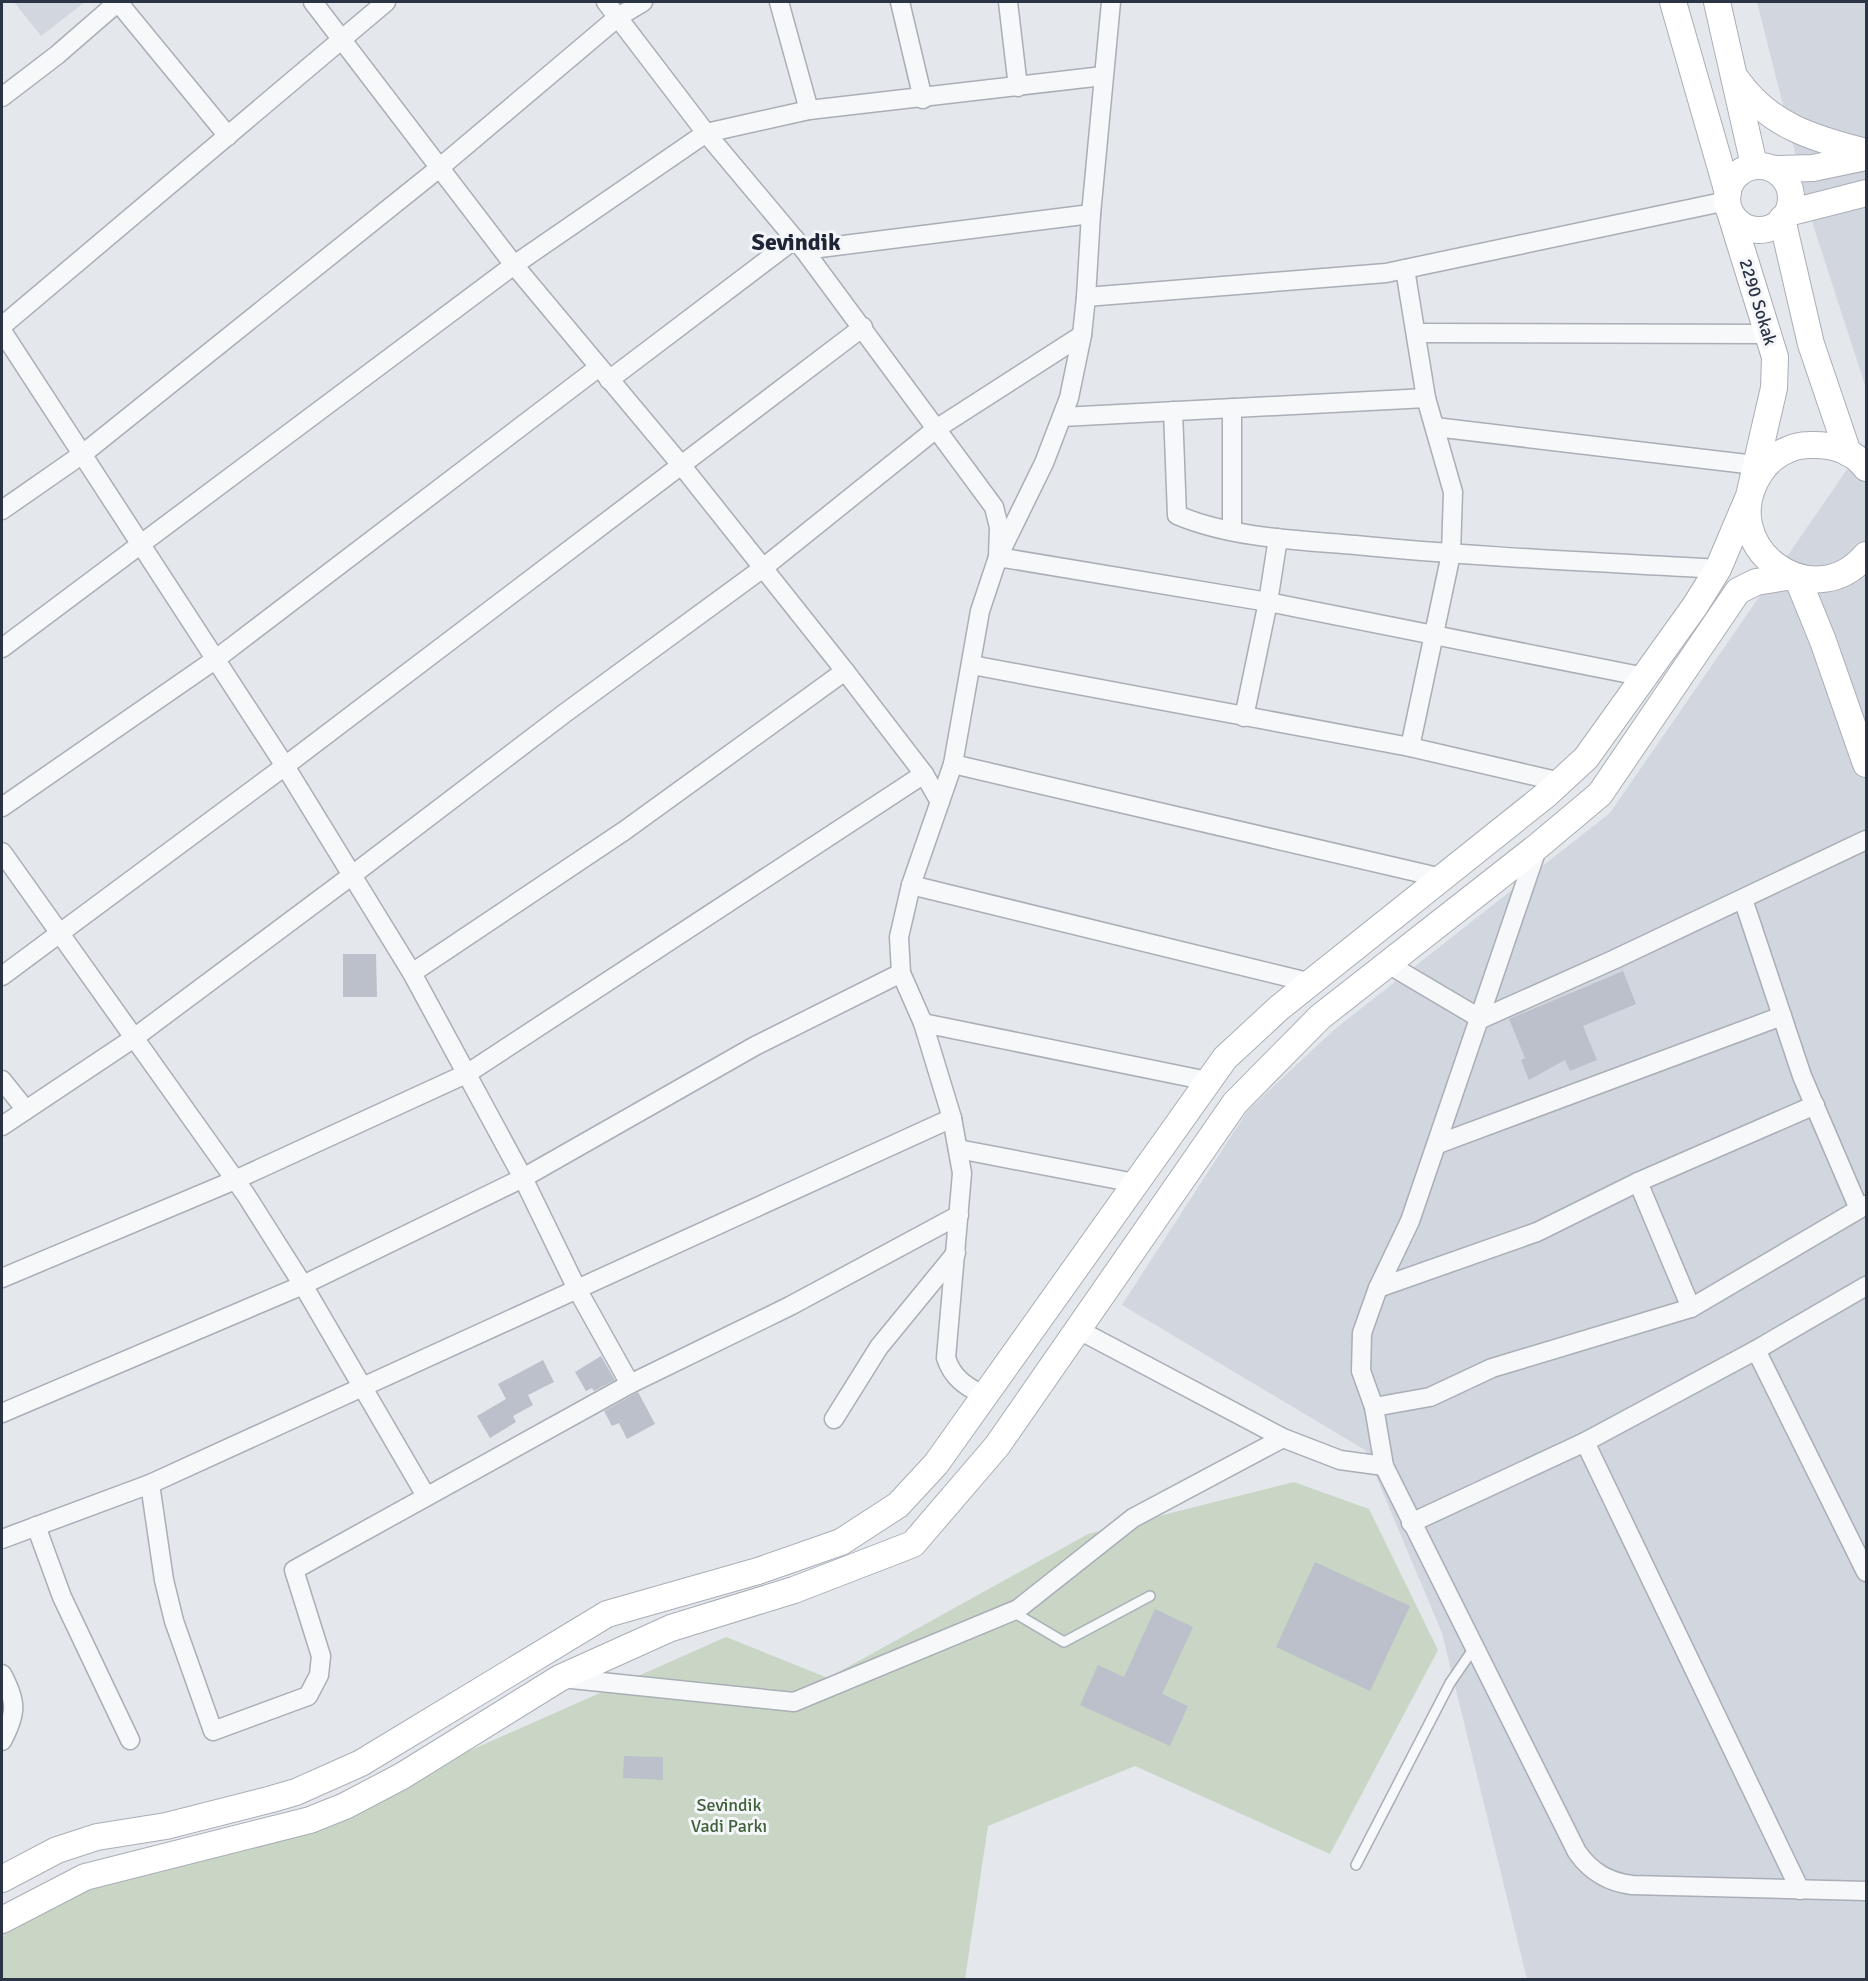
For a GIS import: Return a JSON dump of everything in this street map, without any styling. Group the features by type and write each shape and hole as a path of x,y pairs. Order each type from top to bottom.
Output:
{"main road":[{"name":"2290 Sokak","path":"1673,2 1775,357 1774,388 1747,506 1749,527 1757,548 1773,565 1795,576"},
{"name":"2290 Sokak","path":"1717,2 1733,74 1764,167 1787,181 1792,197 1785,216 1777,226 1761,231 1744,227 1729,203"},
{"path":"1733,74 1747,94 1765,112 1790,129 1866,152"},
{"path":"1729,203 1730,182 1742,170 1764,167 1813,168 1866,157"},
{"path":"1785,216 1866,193"},
{"name":"2290 Sokak","path":"1785,216 1810,344 1857,460"},
{"name":"2290 Sokak","path":"1749,496 1752,484 1764,466 1781,452 1802,445 1824,444 1857,460"},
{"path":"2,1879 57,1850 97,1837 166,1826 296,1792 361,1763 607,1614 758,1571 841,1542 898,1505 936,1464 1225,1058 1279,1008 1561,782 1586,758 1645,677 1718,569 1749,496"},
{"path":"2,1920 85,1877 310,1820 345,1806 402,1776 560,1678 671,1628 794,1590 914,1544 997,1446 1235,1103 1320,1017 1538,846 1600,794 1738,591 1756,582 1795,576 1816,580 1839,576 1859,565 1866,555"},
{"path":"1795,576 1823,641 1866,764"}],"street":[{"path":"2,97 57,55 118,2 228,136"},
{"path":"313,2 514,265 682,466 844,671 924,774 940,802"},
{"path":"2,326 386,2"},
{"path":"606,2 706,133 799,245 863,327 994,507 999,527 998,557"},
{"path":"2,510 84,453 438,168 618,17 644,2"},
{"path":"779,2 809,110"},
{"path":"900,2 923,99"},
{"path":"1008,2 1018,87"},
{"path":"984,1396 961,1383 951,1373 946,1358 962,1173 952,1118 923,1023 901,974 898,937 911,885 954,764 980,611 998,557 1044,463 1069,398 1082,335 1111,2"},
{"path":"2,648 514,265 706,133 809,110 923,99 1103,76"},
{"path":"1086,297 1405,269 1729,203"},
{"path":"2,807 216,659 604,374 799,245 1091,214"},
{"path":"1405,269 1426,398 1454,492 1451,554 1410,747"},
{"path":"2,976 285,766 863,327"},
{"path":"2,331 84,453 140,546 285,766 412,972 523,1178 577,1289 630,1384"},
{"path":"1416,333 1768,334"},
{"path":"2,1126 134,1038 565,713 763,568 936,429 1082,335"},
{"path":"1062,417 1426,398"},
{"path":"1232,408 1232,530"},
{"path":"1173,411 1177,515 1195,523 1278,538 1451,554 1718,569"},
{"path":"1435,427 1755,465"},
{"path":"1244,717 1268,602 1278,538"},
{"path":"998,557 1268,602 1434,633 1645,677"},
{"path":"972,665 1410,747 1561,782"},
{"path":"412,972 624,831 844,671"},
{"path":"954,764 1442,878"},
{"path":"2,1278 235,1180 468,1073 924,774"},
{"path":"1481,1019 1866,840"},
{"path":"1538,846 1438,1144 1410,1221 1378,1288 1362,1333 1361,1371 1374,1407 1384,1466 1577,1852 1601,1876 1632,1885 1866,1891"},
{"path":"2,852 235,1180 303,1285 426,1496"},
{"path":"911,885 1312,983"},
{"path":"1374,1407 1430,1397 1492,1368 1691,1308 1863,1207 1815,1105 1743,899"},
{"path":"1389,964 1481,1019"},
{"path":"2,1413 303,1285 523,1178 755,1046 901,974"},
{"path":"1438,1144 1782,1016"},
{"path":"923,1023 1208,1081"},
{"path":"2,1080 26,1110"},
{"path":"1378,1288 1537,1232 1638,1182 1815,1105"},
{"path":"2,1539 150,1484 952,1118"},
{"path":"958,1149 1135,1183"},
{"path":"1638,1182 1691,1308"},
{"path":"150,1484 164,1580 174,1621 213,1731 308,1696 319,1675 321,1656 294,1570 630,1384 790,1306 959,1215"},
{"path":"834,1419 879,1347 956,1253"},
{"path":"1411,1523 1585,1442 1756,1350 1866,1286"},
{"path":"1077,1329 1283,1438 1340,1460 1384,1466"},
{"path":"1756,1350 1866,1572"},
{"path":"560,1678 795,1702 1011,1612 1133,1518 1283,1438"},
{"path":"1585,1442 1800,1890"},
{"path":"36,1526 62,1597 130,1740"},
{"path":"2,1674 15,1708 2,1741"}],"lane":[{"path":"1011,1612 1064,1642 1150,1596"},
{"path":"1356,1865 1450,1683 1474,1648"}],"shaded area":[{"path":"14,2 85,2 41,36"},
{"path":"1757,2 1866,2 1866,388 1814,228"},
{"path":"1866,442 1866,1979 1527,1979 1442,1633 1365,1450 1122,1305 1248,1110 1335,1029 1610,813"}],"green space":[{"name":"Sevindik Vadi Parkı","path":"1294,1482 1369,1509 1438,1650 1330,1854 1135,1766 988,1826 965,1979 2,1980 2,1920 18,1911 345,1806 726,1637 828,1678 1088,1534"}],"building":[{"path":"343,954 376,954 377,997 343,997"},
{"path":"1623,971 1636,1004 1583,1026 1597,1060 1570,1071 1565,1060 1529,1080 1521,1060 1525,1058 1509,1019"},
{"path":"601,1356 615,1380 594,1391 592,1388 586,1391 575,1372"},
{"path":"543,1360 554,1382 528,1395 533,1405 513,1416 516,1422 490,1438 477,1416 506,1399 498,1384"},
{"path":"638,1392 655,1424 627,1439 619,1423 612,1426 604,1411"},
{"path":"1315,1562 1410,1606 1370,1691 1276,1647"},
{"path":"1155,1609 1193,1627 1162,1694 1188,1706 1170,1746 1080,1705 1098,1665 1124,1677"},
{"path":"624,1756 663,1757 663,1780 623,1778"}],"district":[{"name":"Sevindik","path":"796,242"}]}
